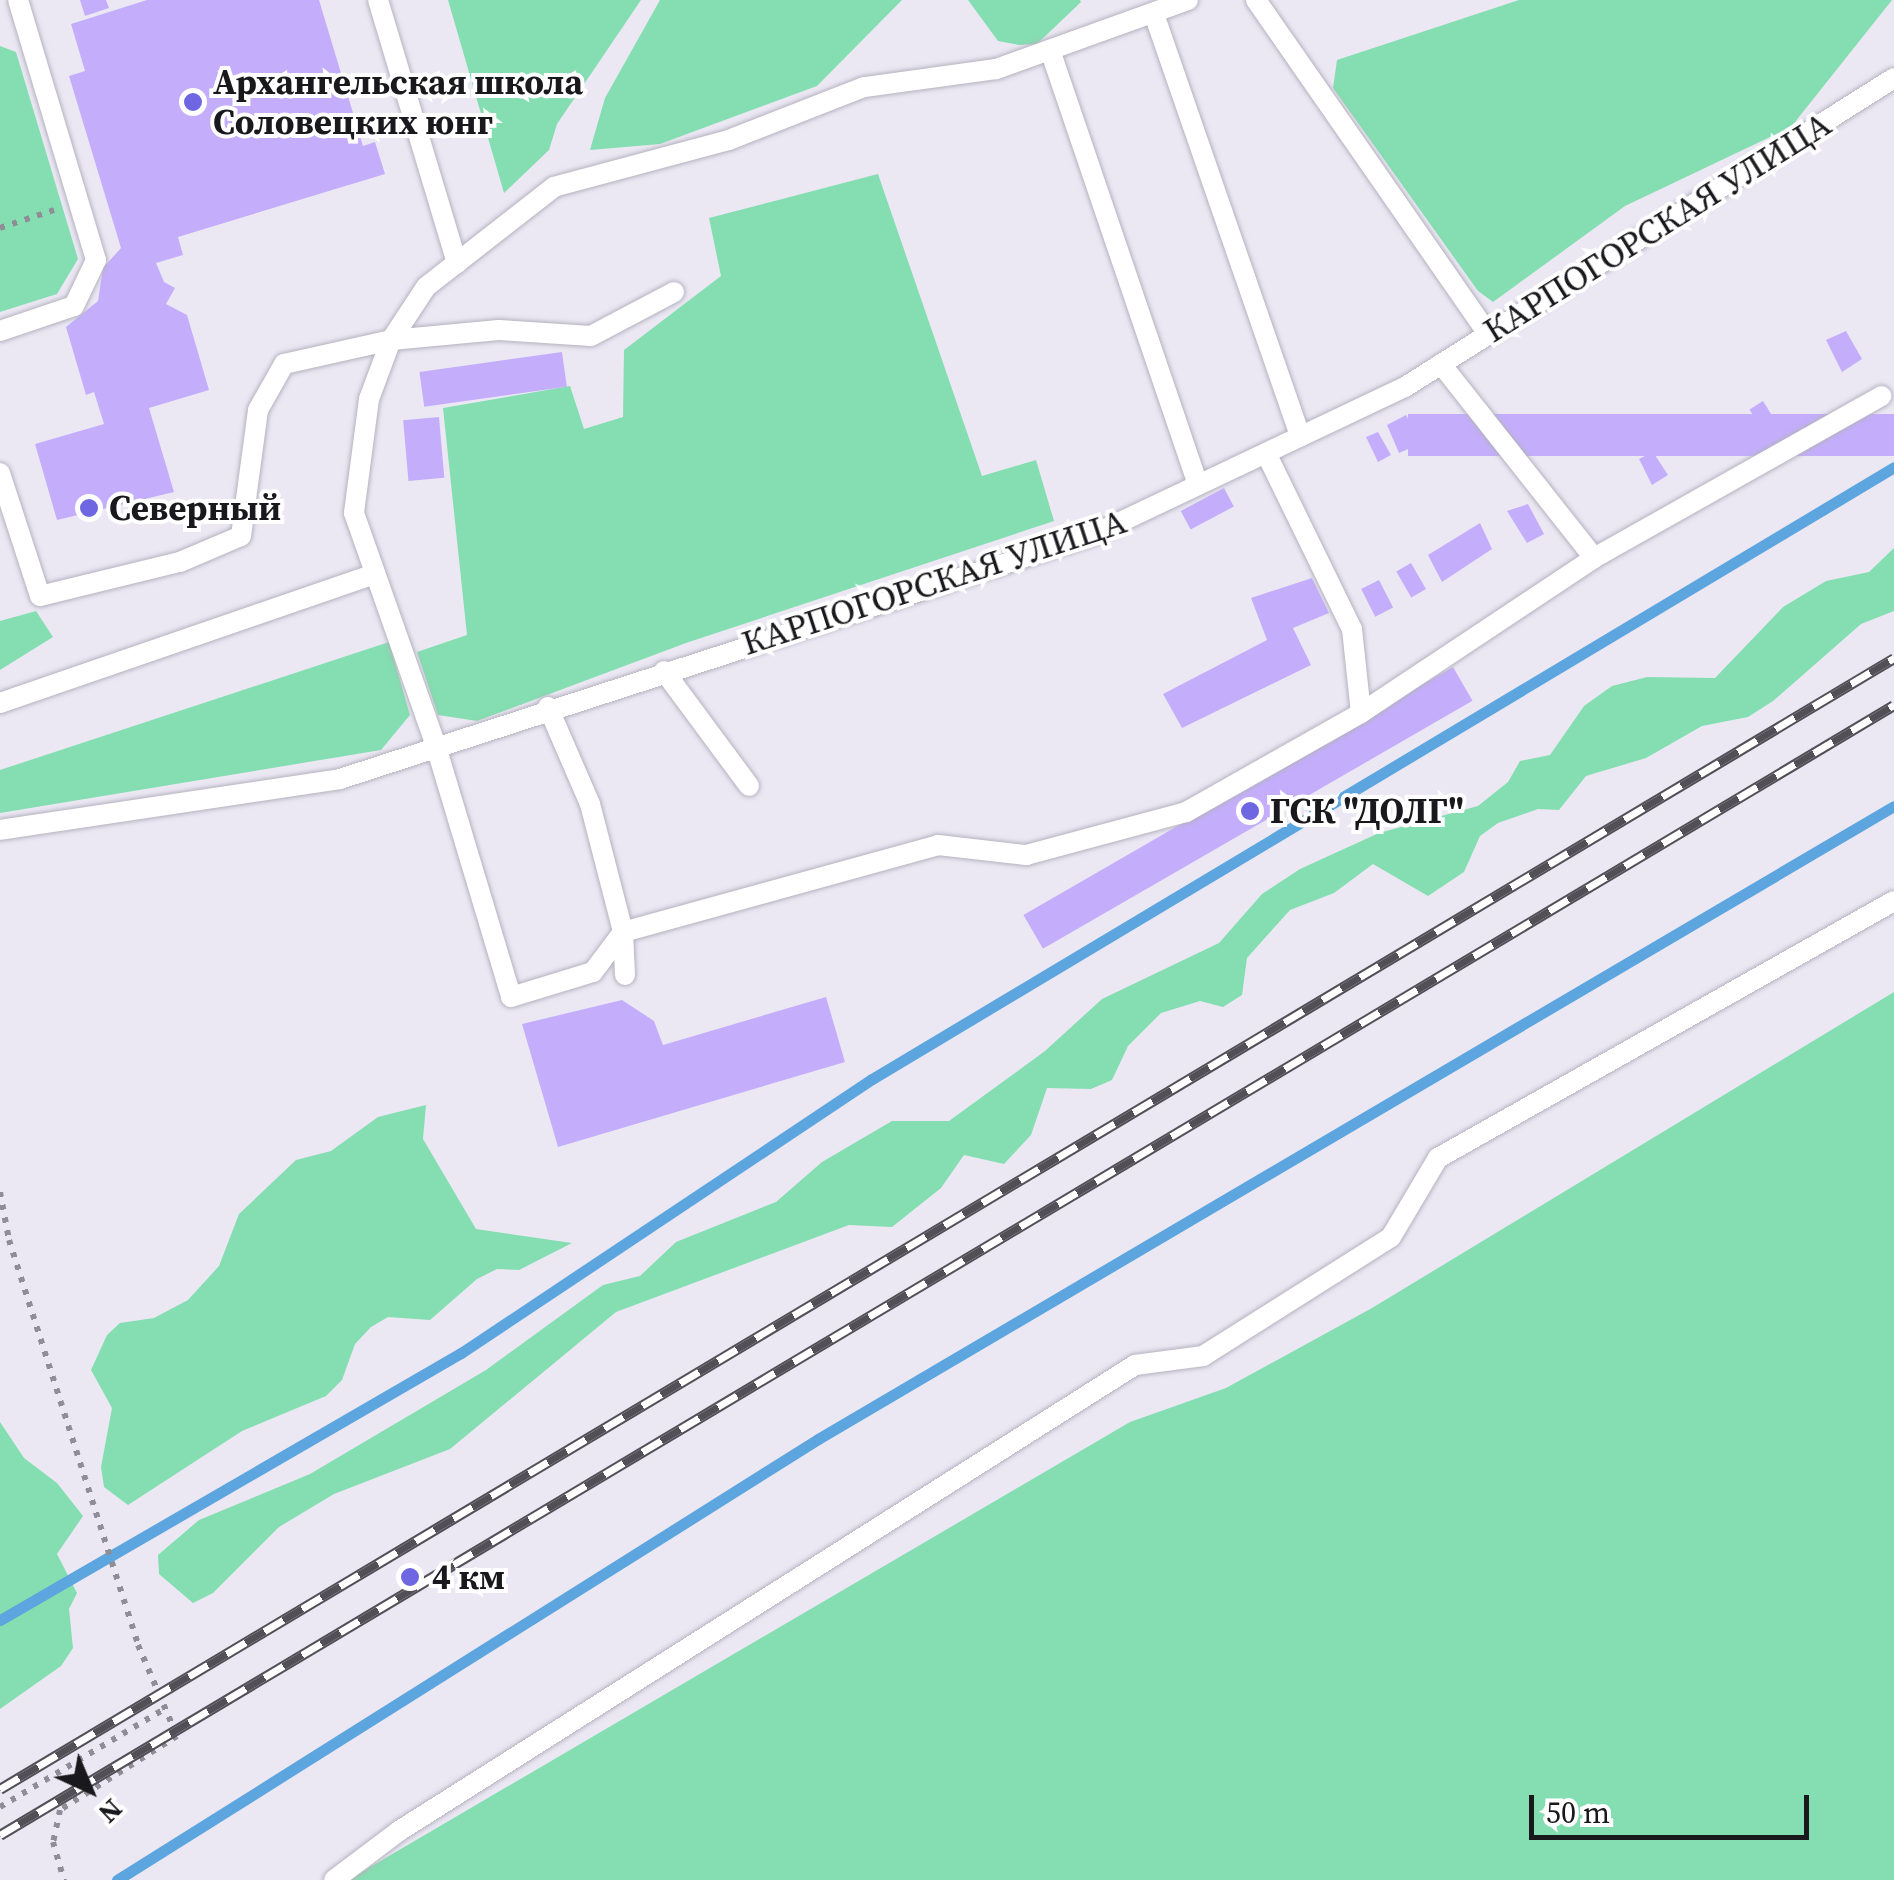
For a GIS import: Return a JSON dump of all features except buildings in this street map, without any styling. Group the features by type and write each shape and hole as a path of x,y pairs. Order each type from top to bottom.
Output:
{"lane":[{"path":"0,331 74,306 96,260 18,0"},
{"path":"378,0 457,263"},
{"path":"1188,0 996,69 864,87 728,140 554,187 426,287 390,340 369,399 354,513 435,743 511,997 593,972 623,932 938,845 1026,855 1186,812 1361,714 1594,558 1882,396"},
{"path":"1256,0 1488,334"},
{"path":"1154,14 1300,436"},
{"path":"1050,50 1198,485"},
{"name":"КАРПОГОРСКАЯ УЛИЦА","path":"0,830 340,779 435,743 1092,535 1266,453 1440,364 1894,78"},
{"path":"0,473 40,596 180,562 241,536 258,410 284,364 390,340 499,330 591,336 674,292"},
{"path":"1440,364 1594,558"},
{"path":"1266,453 1352,629 1361,714"},
{"path":"0,703 376,574"},
{"path":"664,670 748,786"},
{"path":"548,707 590,804 623,932 625,975"},
{"path":"334,1880 400,1831 1134,1365 1204,1356 1392,1237 1438,1158 1894,901"}],"path":[{"path":"0,228 79,202"},
{"path":"0,1192 9,1240 120,1576 138,1644 176,1736 60,1810 53,1842 64,1880"},
{"path":"0,1807 166,1708"}],"green space":[{"path":"448,0 641,0 557,124 549,150 504,193"},
{"path":"660,0 902,0 817,86 660,144 590,150 605,98"},
{"path":"968,0 1081,2 1037,44 1019,45 998,41"},
{"path":"1519,0 1892,0 1791,127 1625,206 1493,302 1478,291 1333,88 1337,60"},
{"path":"0,46 16,52 78,259 57,294 0,312"},
{"path":"878,174 982,476 1036,460 1054,521 686,643 477,721 438,715 417,652 467,635 443,408 570,386 584,429 623,417 624,350 721,276 709,218"},
{"path":"1894,548 1894,611 1861,624 1773,701 1748,717 1702,726 1646,758 1586,776 1559,810 1538,809 1498,823 1480,836 1464,872 1428,896 1373,864 1334,893 1290,910 1247,958 1242,995 1223,1007 1200,1001 1161,1013 1128,1046 1112,1080 1091,1089 1047,1088 1031,1135 1004,1164 964,1155 941,1188 892,1227 849,1225 616,1312 450,1449 334,1494 279,1527 213,1593 193,1603 159,1574 158,1555 199,1520 310,1474 486,1370 603,1285 640,1276 676,1242 776,1202 822,1162 892,1121 949,1121 1045,1051 1102,999 1219,943 1262,894 1300,869 1379,833 1478,806 1508,782 1520,761 1550,755 1584,706 1612,686 1647,677 1715,678 1783,607 1826,581 1869,572"},
{"path":"36,611 53,637 0,670 0,621"},
{"path":"389,642 410,715 381,750 0,813 0,770"},
{"path":"1894,992 1894,1880 348,1880 1130,1422 1226,1388 1372,1308"},
{"path":"426,1105 423,1139 476,1229 572,1243 519,1270 497,1269 477,1279 430,1320 388,1317 371,1327 355,1344 342,1380 326,1396 242,1431 128,1505 104,1487 101,1467 112,1408 91,1370 107,1335 120,1323 154,1318 188,1300 219,1266 239,1214 296,1160 331,1151 378,1117"},
{"path":"0,1422 24,1458 57,1483 83,1516 57,1554 77,1593 69,1609 73,1648 61,1666 0,1709"}],"waterway":[{"path":"0,1620 461,1353 872,1079 1894,467"},
{"path":"117,1880 818,1439 1894,806"}],"railway":[{"path":"0,1789 1894,658"},
{"path":"0,1835 1894,705"}],"place":[{"name":"Архангельская школа Соловецких юнг","path":"193,102"},
{"name":"Северный","path":"89,508"},
{"name":"ГСК \"ДОЛГ\"","path":"1250,811"},
{"name":"4 км","path":"410,1577"}]}
